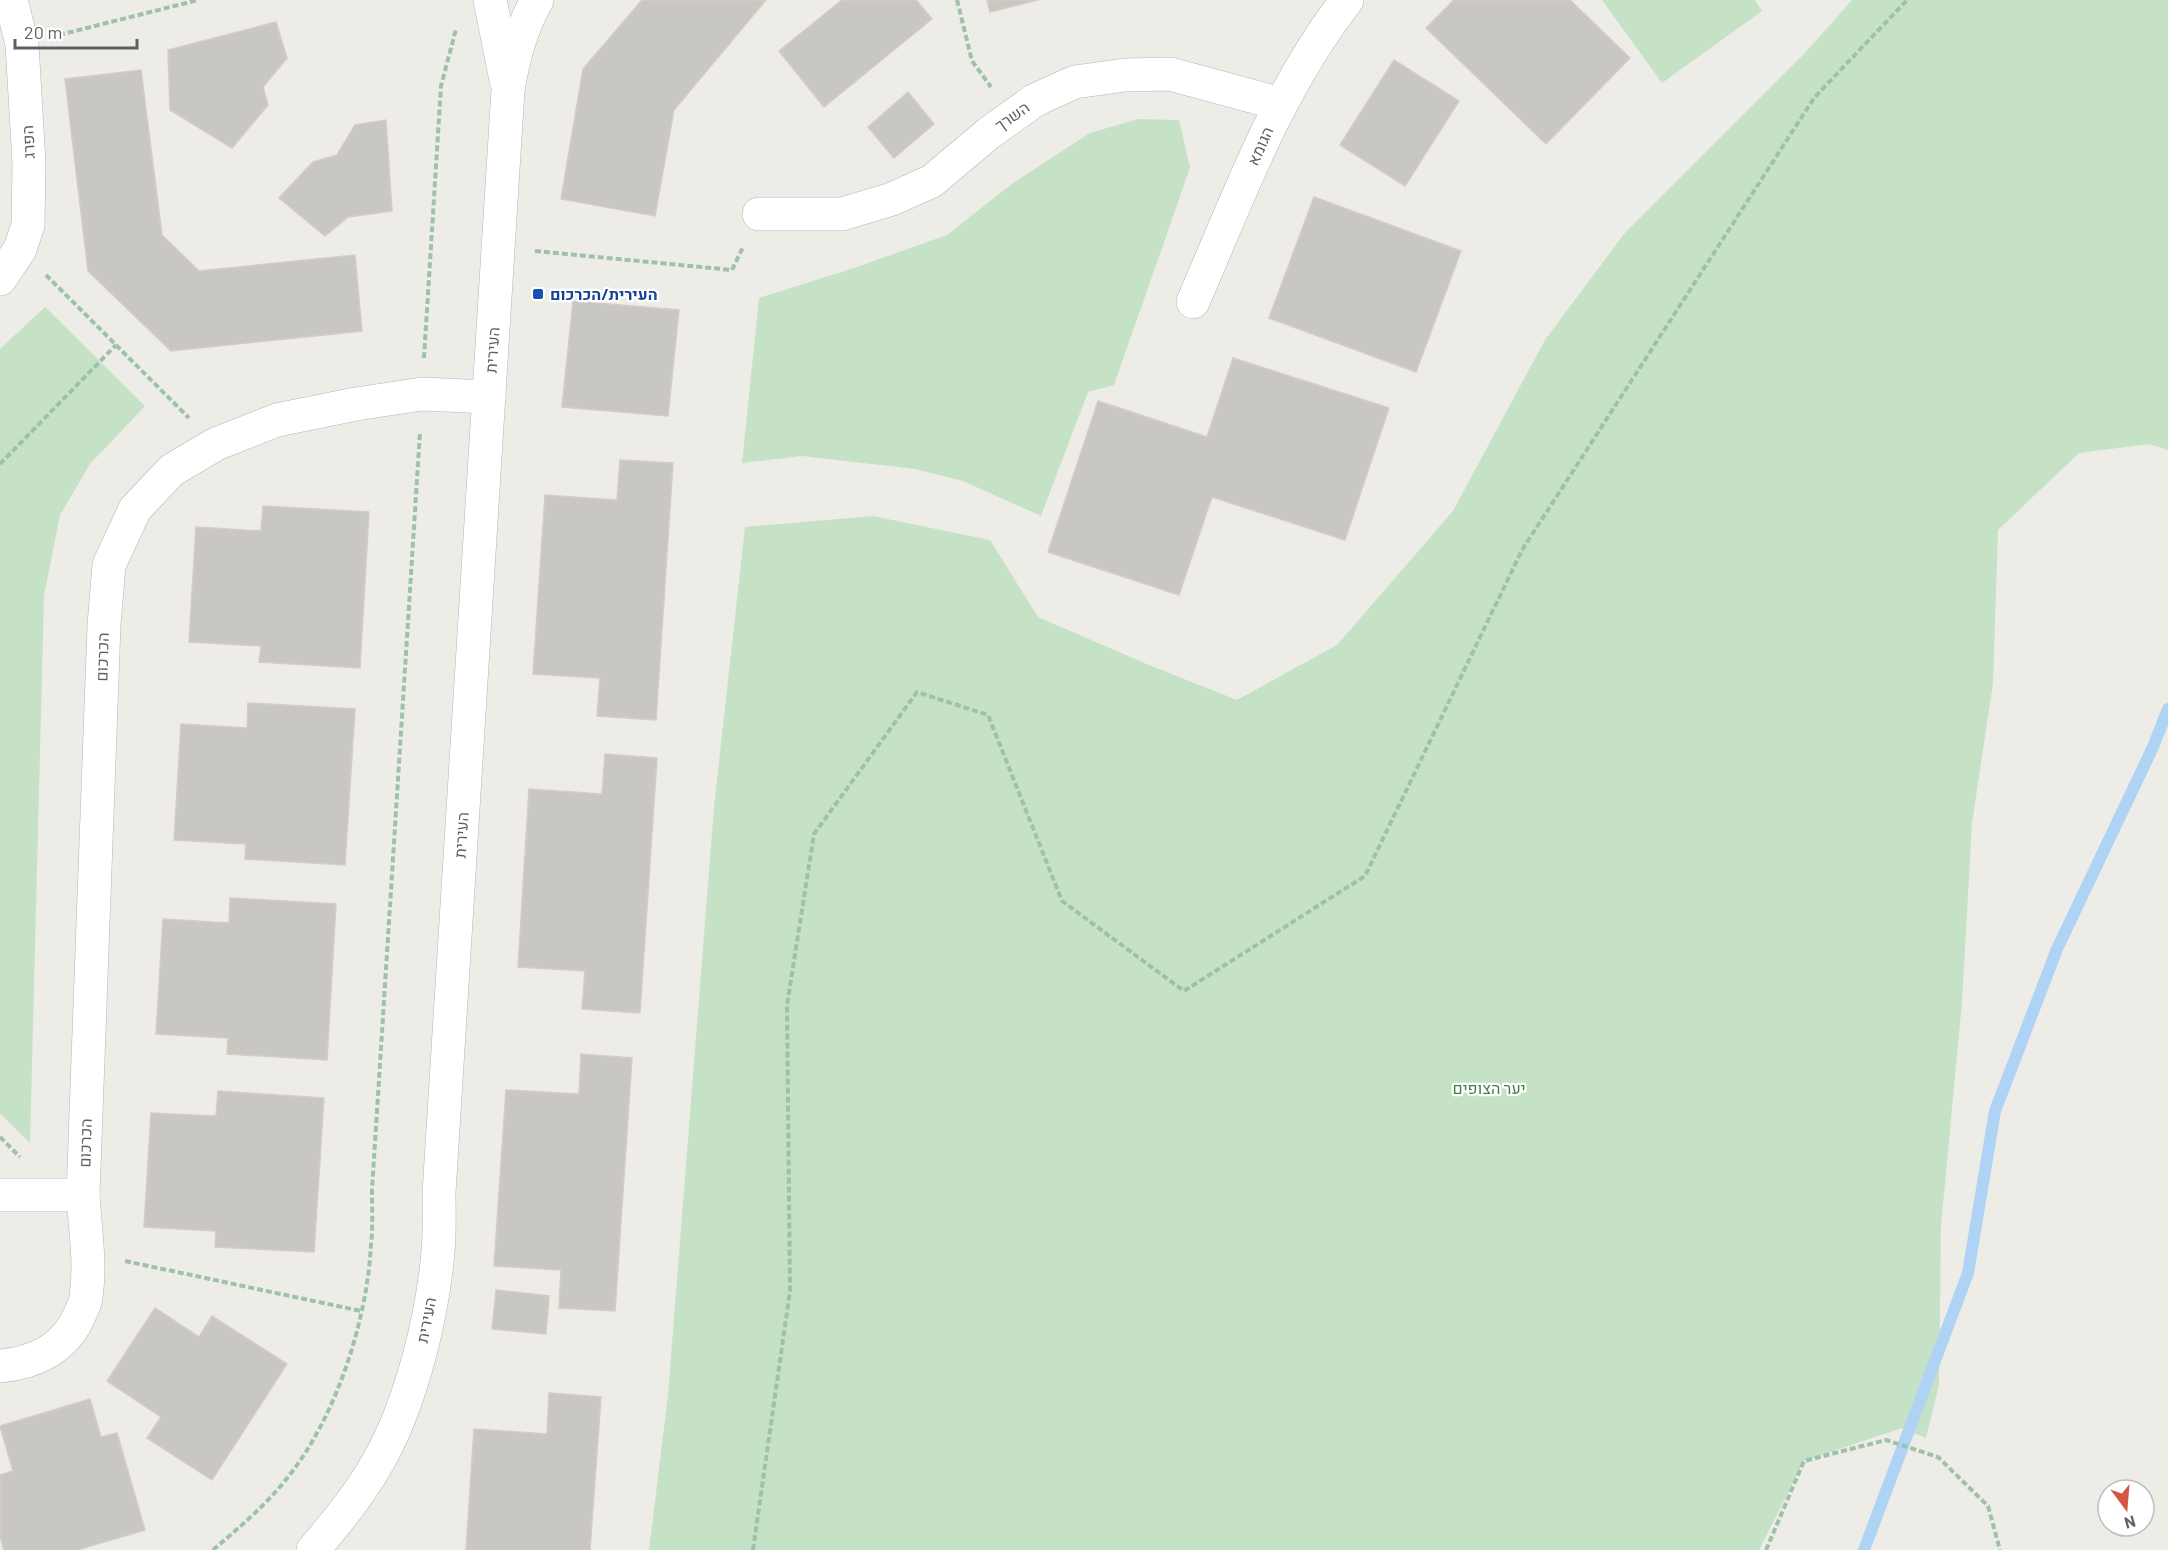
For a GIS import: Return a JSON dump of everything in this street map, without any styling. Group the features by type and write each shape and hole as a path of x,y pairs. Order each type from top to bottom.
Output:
{"street":[{"name":"הפרג","path":"0,279 20,249 28,225 29,163 22,44 11,0"},
{"name":"העירית","path":"490,0 508,90"},
{"name":"העירית","path":"313,1550 343,1516 379,1461 404,1404 427,1325 435,1272 508,90 513,61 523,28 537,0"},
{"name":"הגומא","path":"1193,302 1270,122 1305,61 1347,0"},
{"name":"השרך","path":"759,214 842,214 892,199 932,181 989,132 1035,100 1075,82 1125,75 1170,74 1281,104"},
{"name":"הכרכום","path":"0,1366 30,1361 55,1348 75,1326 86,1299 83,1195 104,625 109,565 135,509 172,470 216,444 277,420 356,404 422,394 489,397"},
{"path":"0,1195 83,1195"}],"path":[{"path":"22,44 198,0"},
{"path":"957,0 972,61 1012,117"},
{"path":"753,1550 790,1292 787,1005 814,834 917,692 988,716 1062,901 1184,991 1365,876 1522,550 1814,98 1907,0"},
{"path":"213,1550 254,1515 289,1476 319,1429 345,1372 361,1311 371,1246 372,1190 441,86 458,22"},
{"path":"498,248 732,270 759,214"},
{"path":"20,249 216,444"},
{"path":"0,464 116,345"},
{"path":"86,1253 361,1311"},
{"path":"1766,1550 1804,1461 1886,1440 1938,1457 1988,1506 2000,1550"}],"green space":[{"path":"1602,0 1755,0 1762,11 1662,83"},
{"name":"יער הצופים","path":"1852,0 2168,0 2168,450 2149,444 2079,453 1998,530 1993,684 1972,823 1962,1002 1941,1226 1939,1385 1926,1438 1902,1428 1804,1461 1759,1550 649,1550 668,1395 714,807 745,527 873,516 990,540 1038,617 1237,700 1337,645 1453,511 1545,340 1624,234 1804,54"},
{"path":"1138,119 1179,120 1190,168 1114,385 1088,392 1041,516 963,481 915,469 802,456 742,463 759,298 947,235 1013,183 1090,133"},
{"path":"45,307 145,406 90,464 60,515 44,596 30,1143 0,1113 0,349"}],"building":[{"path":"642,0 766,0 674,110 655,216 561,199 583,69"},
{"path":"842,0 916,0 932,19 824,107 779,51"},
{"path":"987,0 1038,0 990,12"},
{"path":"1454,0 1570,0 1630,58 1546,144 1426,28"},
{"path":"276,22 287,58 263,87 268,105 232,148 170,110 168,50"},
{"path":"1394,60 1459,101 1405,186 1340,145"},
{"path":"141,70 162,235 199,271 355,255 362,331 171,351 88,271 65,79"},
{"path":"908,92 934,124 894,158 868,127"},
{"path":"386,120 392,211 348,217 325,236 279,198 313,162 337,155 355,125"},
{"path":"1314,197 1461,251 1416,372 1269,318"},
{"path":"573,301 679,310 668,416 562,407"},
{"path":"1233,358 1389,408 1345,540 1212,497 1179,595 1048,552 1098,401 1207,437"},
{"path":"620,460 673,463 656,720 597,716 600,678 533,674 545,495 617,500"},
{"path":"263,506 369,512 360,668 259,662 261,646 189,642 196,527 261,531"},
{"path":"248,703 355,709 345,865 245,859 246,844 174,840 181,724 247,728"},
{"path":"605,754 657,758 640,1013 582,1009 585,971 518,967 529,789 602,794"},
{"path":"230,898 336,904 327,1060 227,1054 228,1038 156,1034 163,919 229,923"},
{"path":"581,1054 632,1058 615,1311 559,1308 561,1270 494,1266 506,1090 579,1094"},
{"path":"218,1091 324,1098 314,1252 215,1247 216,1231 144,1227 151,1113 216,1116"},
{"path":"496,1290 549,1296 546,1334 492,1329"},
{"path":"155,1308 199,1337 212,1316 287,1364 212,1480 147,1438 161,1417 107,1381"},
{"path":"549,1393 601,1397 590,1550 466,1550 474,1429 547,1434"},
{"path":"90,1399 101,1437 117,1433 145,1530 77,1550 4,1550 0,1536 0,1475 13,1471 0,1426"}],"waterway":[{"path":"1864,1550 1968,1273 1995,1111 2057,949 2153,747 2168,709"}],"place":[{"name":"העירית/הכרכום","path":"538,294"}]}
